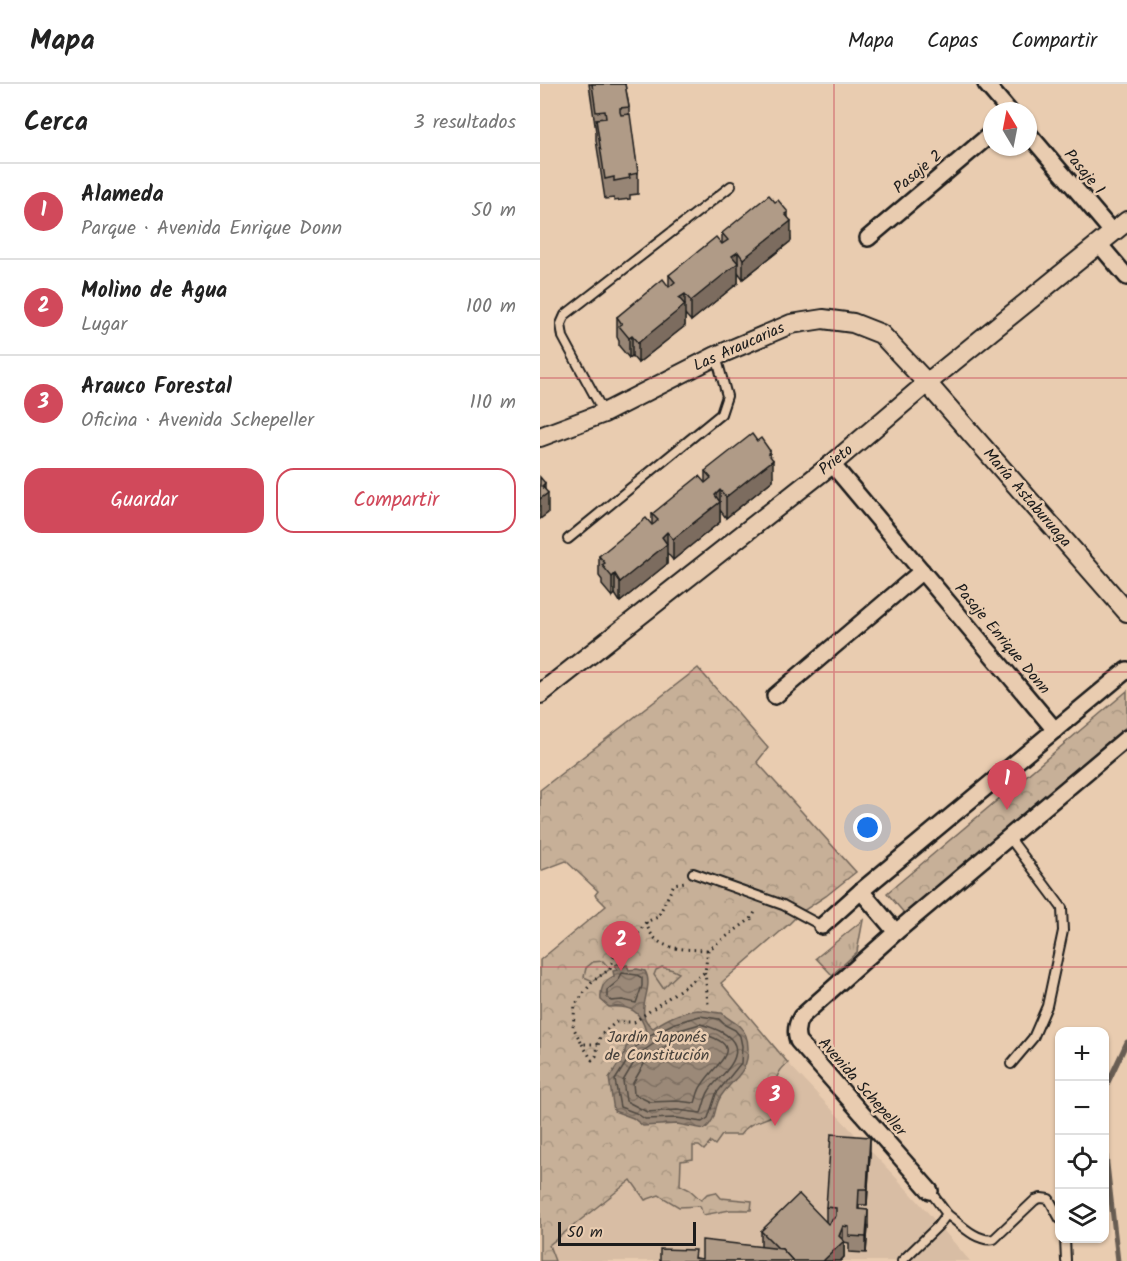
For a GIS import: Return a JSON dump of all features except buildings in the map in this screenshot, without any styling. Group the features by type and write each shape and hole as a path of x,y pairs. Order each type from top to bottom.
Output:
{"street":[{"path":"986,84 1001,102"},
{"name":"Pasaje 2","path":"868,238 983,141"},
{"name":"Pasaje 1","path":"1037,145 1106,239 1127,276"},
{"name":"Prieto","path":"540,693 832,464 1127,221"},
{"name":"Las Araucarias","path":"540,437 604,413 716,356 791,324 823,319 839,320 867,327 881,334 927,384"},
{"name":"María Astaburuaga","path":"927,384 1127,612"},
{"name":"Pasaje Enrique Donn","path":"832,464 1055,730"},
{"path":"775,696 922,571"},
{"path":"822,926 1127,670"},
{"path":"861,891 896,932 1127,738"},
{"name":"Avenida Schepeller","path":"896,932 801,1017 797,1023 796,1035 802,1046 930,1191"}],"lane":[{"path":"604,413 563,337 561,324 565,315 731,186"},
{"path":"568,539 721,414 727,396 716,356"},
{"path":"1009,837 1062,908 1063,931 1047,1006 1033,1038 1011,1064"},
{"path":"693,873 783,904 822,926"},
{"path":"930,1191 947,1214 978,1237 986,1240 993,1239 1035,1200 1050,1199 1055,1210"},
{"path":"902,1261 947,1214"},
{"path":"1065,1243 1066,1261"}],"path":[{"path":"694,885 683,882 674,884 658,917 646,922 625,953 614,957 610,969 593,981 575,1005 573,1027 592,1060 596,1056 600,1036 616,1022 634,1022 705,972"},
{"path":"646,922 649,933 659,943 684,949 708,950 752,918 763,898"},
{"path":"708,950 705,972 708,1004"},
{"path":"582,1044 598,1044"}],"shaded area":[{"path":"788,1063 917,1200 970,1261 555,1261 549,1245 617,1190"}],"green space":[{"name":"Jardín Japonés de Constitución","path":"698,668 768,748 757,762 856,872 800,913 721,983 788,1063 776,1081 775,1114 752,1124 740,1135 722,1135 715,1145 711,1142 704,1150 699,1146 693,1146 693,1159 681,1161 680,1185 701,1200 707,1194 716,1192 721,1198 752,1201 751,1210 730,1210 703,1215 700,1206 679,1207 659,1195 645,1200 631,1180 549,1245 555,1261 540,1261 540,960 606,906 595,895 598,891 566,861 540,871 540,790"},
{"path":"1127,691 1127,726 905,914 887,893"},
{"path":"863,920 857,952 832,975 816,958"},
{"path":"603,961 610,969 593,981 584,977 586,968 593,962"},
{"path":"662,967 679,973 663,988 654,975 656,970"}],"water":[{"path":"620,963 622,967 627,965 629,970 645,971 648,985 644,1015 653,1028 680,1014 701,1010 722,1013 738,1025 745,1034 748,1048 746,1064 721,1096 714,1117 705,1129 677,1124 643,1126 633,1118 614,1111 609,1078 624,1055 626,1047 646,1032 641,1019 634,1011 623,1007 609,1007 601,1000 603,986 614,976 613,971 617,970 615,965"}],"waterway":[{"path":"1109,1081 1127,1042"},
{"path":"1109,1182 1118,1261"}],"place":[{"name":"Alameda","path":"1007,810"},
{"name":"Molino de Agua","path":"621,971"},
{"name":"Arauco Forestal","path":"775,1126"}]}
